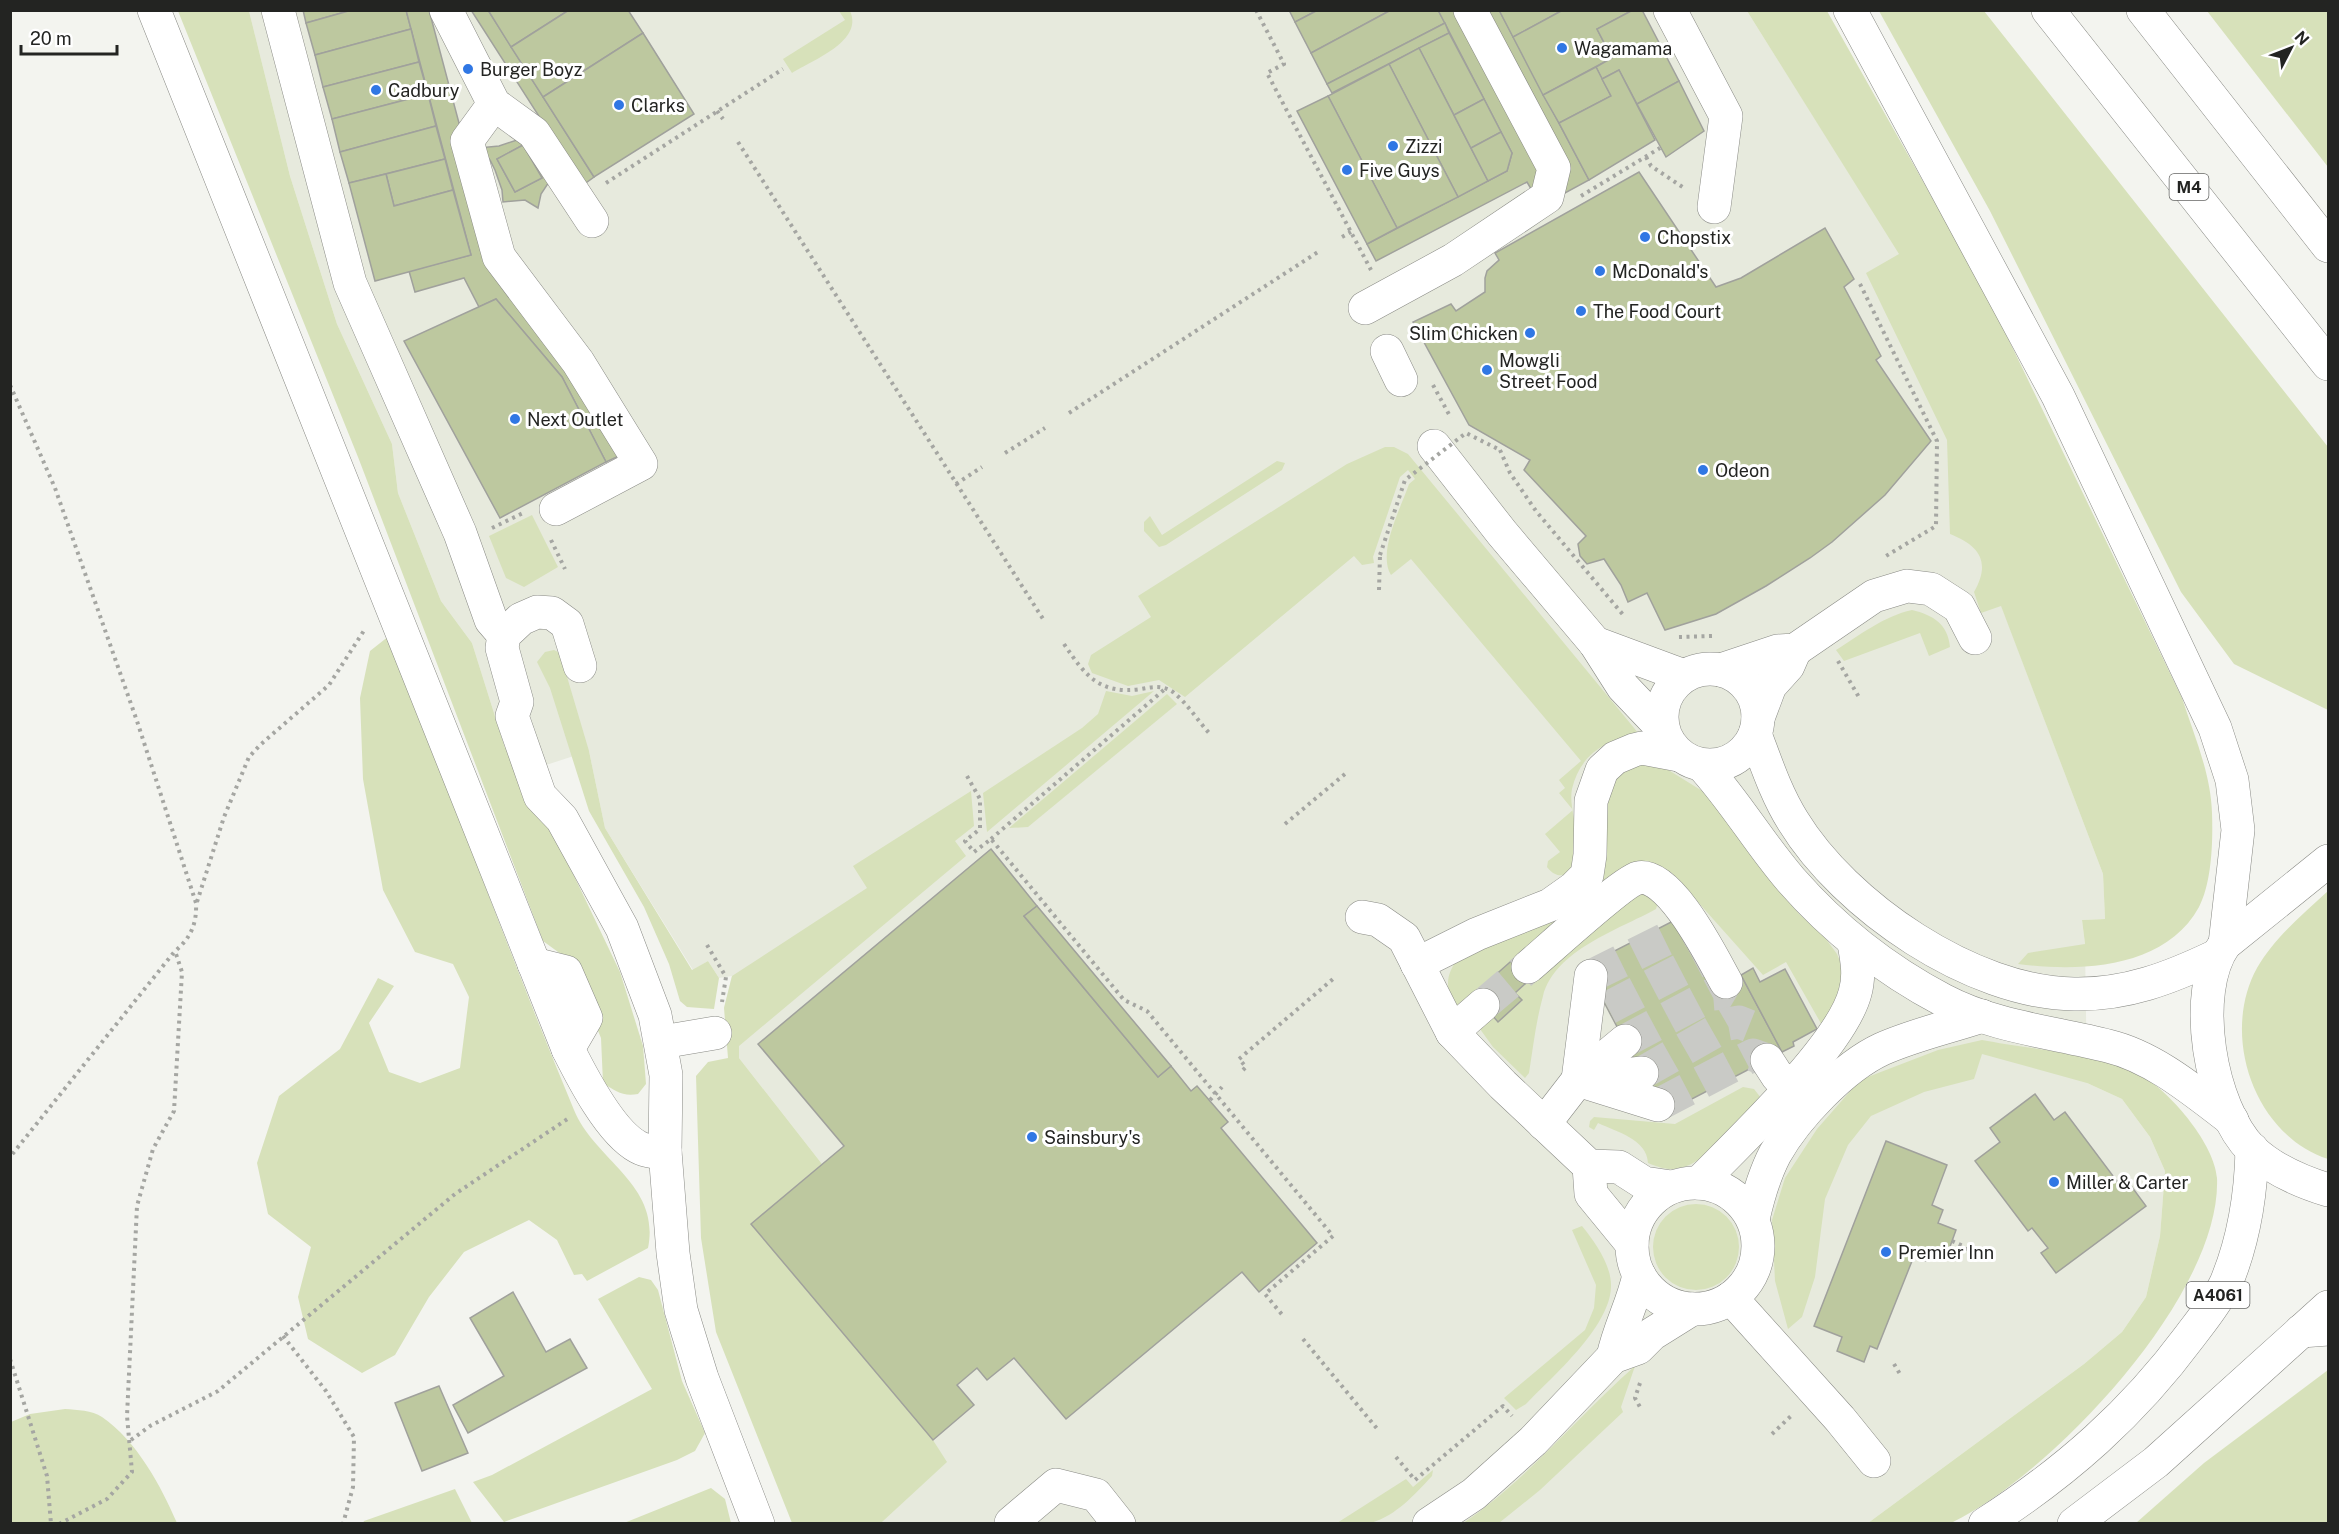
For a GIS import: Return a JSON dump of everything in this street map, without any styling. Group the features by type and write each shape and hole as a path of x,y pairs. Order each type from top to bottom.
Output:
{"main road":[{"path":"154,10 568,1049 594,1099 636,1147 648,1152 665,1151"},
{"path":"278,10 350,283 460,533 491,620 504,635"},
{"path":"446,10 494,104 534,133 584,208"},
{"path":"1365,308 1453,260 1547,196 1554,168 1470,10"},
{"path":"1670,10 1726,116 1714,207"},
{"path":"1850,10 2058,396 2215,728 2232,780 2238,830 2221,950 2208,991 2208,1051 2232,1120 2252,1149 2276,1167 2307,1184 2328,1190"},
{"name":"M4","path":"2048,10 2328,364"},
{"path":"2143,10 2328,246"},
{"path":"494,104 467,141 499,257 578,363 641,464 556,509"},
{"path":"1386,351 1401,380"},
{"path":"1434,446 1502,533 1595,643 1623,687 1681,749 1721,785 1790,879 1854,943 1943,1000 1982,1016 2020,1028 2109,1046 2139,1057 2202,1097 2232,1120"},
{"path":"1721,670 1778,651 1795,650 1874,596 1907,586 1931,589 1959,607 1975,638"},
{"path":"580,666 567,624 552,613 537,612 521,619 504,635 502,648 517,702 512,716 540,795 562,819 622,928 662,1042 666,1075 665,1151 673,1253 681,1310 702,1378 758,1524"},
{"path":"1595,643 1684,676"},
{"path":"1417,964 1477,934 1550,905 1574,888 1587,875 1590,855 1591,801 1602,770 1616,758 1642,748 1681,749 1724,763 1743,752 1757,726 1770,686 1788,666 1795,650"},
{"path":"1681,749 1661,717 1667,693 1684,676 1708,668 1721,670 1738,678 1752,693 1757,726 1775,786 1793,821 1818,854 1872,907 1919,941 1976,971 2027,988 2073,994 2137,988 2172,977 2221,950 2328,861"},
{"path":"1528,967 1636,878 1645,878 1663,887 1713,970"},
{"path":"1362,917 1378,920 1404,938 1452,1032 1588,1166 1619,1167 1644,1183 1685,1185 1729,1192 1741,1202 1753,1219 1757,1231 1756,1260 1750,1277 1731,1298 1714,1306 1692,1309 1652,1334 1638,1348 1613,1357 1525,1448 1474,1494 1429,1524"},
{"path":"1613,1357 1619,1332 1634,1301 1635,1260 1640,1215 1649,1203 1685,1185 1793,1083 1836,1032 1856,992 1858,968 1854,943"},
{"path":"1578,1080 1591,976"},
{"path":"1452,1032 1483,1005"},
{"path":"1578,1080 1608,1008"},
{"path":"1753,1219 1759,1191 1775,1154 1819,1099 1856,1065 1894,1044 1982,1016"},
{"path":"662,1042 717,1023"},
{"path":"1544,1124 1578,1080 1625,1041"},
{"path":"1767,1060 1778,1077 1793,1083"},
{"path":"1578,1080 1642,1073"},
{"path":"1578,1080 1658,1105"},
{"name":"A4061","path":"1985,1524 2040,1488 2124,1415 2165,1370 2203,1318 2225,1284 2247,1218 2252,1183 2252,1149"},
{"path":"1588,1166 1590,1194 1660,1298 1692,1309"},
{"path":"1731,1298 1840,1419 1874,1461"},
{"path":"2074,1524 2156,1462 2315,1330 2328,1307"},
{"path":"1011,1523 1056,1485 1095,1495 1119,1524"}],"path":[{"path":"584,208 600,188 783,69"},
{"path":"717,111 723,119"},
{"path":"738,142 1045,622"},
{"path":"1547,196 1576,199 1660,148"},
{"path":"1646,157 1651,166 1714,207"},
{"path":"1342,237 1351,232"},
{"path":"1069,412 1318,252"},
{"path":"1860,284 1937,441 1936,526 1878,561"},
{"path":"10,385 56,488 137,721 196,903"},
{"path":"1005,453 1045,428"},
{"path":"1379,590 1380,555 1405,480 1466,433 1500,450 1510,473 1536,511 1623,616 1632,620"},
{"path":"956,484 982,467"},
{"path":"460,533 482,533 530,510 556,509"},
{"path":"10,1157 175,951 190,936 194,926 196,903 224,817 249,757 329,685 364,631 381,580"},
{"path":"1677,636 1719,636"},
{"path":"1064,644 1082,672 1092,681 1108,687 1133,690 1157,686 1172,692 1210,734"},
{"path":"1839,663 1860,699"},
{"path":"967,776 980,799 980,829 965,841 974,852 1165,689"},
{"path":"1285,824 1345,774"},
{"path":"991,839 1124,1000 1147,1011 1333,1236 1265,1294 1284,1317"},
{"path":"707,945 726,977 717,1023"},
{"path":"59,1524 106,1498 132,1472 131,1440 127,1416 137,1206 153,1149 174,1111 182,972 175,951"},
{"path":"1243,1070 1246,1067 1239,1059 1333,979"},
{"path":"1210,1100 1222,1087"},
{"path":"131,1440 150,1426 218,1391 456,1194 547,1135 594,1099"},
{"path":"1952,1241 1963,1246 1971,1254"},
{"path":"283,1336 326,1391 354,1437 353,1487 343,1524"},
{"path":"1303,1340 1379,1431"},
{"path":"10,1359 47,1476 51,1524"},
{"path":"1894,1364 1900,1374"},
{"path":"1396,1457 1415,1480 1503,1406 1514,1419"},
{"path":"1772,1434 1795,1411"}],"shaded area":[{"path":"249,11 1747,11 1900,254 2001,605 2103,874 2105,919 2082,920 2085,944 2087,1083 2122,1099 2150,1137 2165,1171 2160,1236 2146,1297 2122,1332 2084,1364 1868,1523 881,1523 946,1462 933,1440 751,1224 822,1164 739,1058 738,1012 724,1008 732,976 719,978 708,961 693,970 605,828 589,751 540,767 521,744 505,748 472,643 441,601 398,493 392,444 337,324 290,176"}],"green space":[{"path":"178,11 249,11 290,176 337,324 392,444 398,493 441,601 472,643 505,748 512,746 620,972 643,1046 646,1084 638,1094 623,1094 603,1083 601,1038 569,960 543,941 358,457"},
{"path":"839,11 850,11 852,22 850,32 823,56 792,73 783,59 845,20"},
{"path":"1747,11 1827,11 1987,295 2182,698 2209,784 2212,813 2211,861 2207,886 2199,907 2184,928 2165,943 2143,954 2119,962 2094,966 2018,964 2028,953 2085,944 2082,920 2105,919 2103,874 2001,606 1981,613 1974,592 1982,572 1980,556 1969,544 1950,534 1947,440 1866,273 1899,254"},
{"path":"1879,11 1984,11 2328,447 2328,710 2234,664 2181,592 1990,211"},
{"path":"2207,11 2328,11 2328,167"},
{"path":"1385,447 1394,447 1408,454 1639,734 1606,744 1588,758 1581,766 1572,789 1572,809 1559,793 1565,788 1559,780 1581,761 1411,559 1391,575 1387,565 1388,542 1409,484 1415,479 1408,470 1400,477 1373,557 1374,563 1362,565 1354,556 1185,697 1159,680 1128,686 1092,673 1088,664 1091,655 1151,617 1138,596 1347,464"},
{"path":"1277,461 1285,463 1282,470 1166,545 1159,547 1144,531 1144,522 1150,516 1162,535"},
{"path":"532,515 558,567 524,587 506,578 489,536"},
{"path":"1912,610 1938,622 1946,632 1950,647 1929,656 1920,633 1844,661 1836,650 1882,621"},
{"path":"389,636 574,1110 596,1144 636,1190 645,1207 649,1226 648,1248 587,1281 582,1274 574,1275 557,1240 529,1220 464,1252 429,1297 395,1355 362,1373 308,1339 298,1297 311,1247 268,1214 257,1163 279,1096 340,1049 378,978 394,986 369,1023 389,1072 420,1083 460,1068 469,997 453,964 415,952 383,890 363,779 360,698 370,651"},
{"path":"554,650 560,653 589,751 605,828 692,970 708,961 719,978 714,1009 687,1007 680,1001 669,964 644,907 589,811 550,688 537,662 545,652"},
{"path":"1106,691 1132,696 1154,691 987,832 983,793 1082,728 1098,714"},
{"path":"1167,694 1177,704 1028,827 1009,828"},
{"path":"1637,762 1662,766 1712,797 1757,864 1799,914 1823,935 1837,954 1842,966 1842,985 1823,1027 1786,962 1763,975 1672,873 1658,867 1517,956 1458,1008 1453,1001 1448,982 1451,970 1459,957 1557,915 1612,779"},
{"path":"971,791 974,826 955,841 966,856 739,1046 739,1058 822,1164 751,1224 933,1440 947,1462 881,1523 792,1523 716,1332 701,1238 696,1076 708,1062 728,1058 724,1008 732,976 867,888 853,866"},
{"path":"1573,810 1576,845 1572,874 1558,875 1547,867 1548,861 1560,852 1545,834"},
{"path":"2328,891 2328,1159 2302,1147 2280,1128 2263,1106 2251,1080 2244,1052 2242,1023 2246,994 2264,957 2290,927"},
{"path":"1636,892 1651,892 1658,902 1656,909 1590,943 1560,966 1550,980 1543,996 1529,1073 1525,1078 1493,1047 1480,1029 1484,1019 1491,1014 1498,1021 1522,1001 1515,993"},
{"path":"1982,1040 2066,1053 2109,1063 2145,1078 2156,1086 2179,1108 2209,1151 2217,1178 2211,1224 2192,1274 2162,1325 2124,1376 2081,1423 2037,1464 1993,1498 1953,1522 1925,1525 1868,1523 2084,1364 2122,1332 2146,1297 2160,1236 2165,1171 2150,1137 2122,1099 2087,1083 1982,1054 1974,1079 1924,1092 1871,1116 1848,1145 1825,1199 1815,1277 1802,1317 1788,1329 1775,1281 1772,1220 1785,1178 1817,1129 1860,1080 1938,1050"},
{"path":"1743,1087 1754,1089 1761,1098 1713,1149 1691,1164 1680,1168 1668,1169 1648,1163 1642,1148 1630,1137 1598,1123 1594,1130 1589,1127 1594,1117 1675,1124"},
{"path":"1688,1204 1704,1204 1727,1216 1736,1230 1739,1247 1736,1264 1727,1278 1704,1290 1688,1290 1672,1283 1660,1271 1653,1255 1653,1239 1660,1223 1672,1211"},
{"path":"1582,1226 1597,1247 1609,1271 1611,1287 1608,1302 1591,1334 1578,1350 1526,1404 1516,1410 1504,1398 1585,1330 1594,1308 1596,1285 1572,1230"},
{"path":"639,1277 651,1280 658,1290 682,1381 705,1433 695,1451 677,1460 504,1522 473,1482 492,1475 652,1389 598,1299"},
{"path":"1635,1366 1621,1407 1623,1412 1540,1490 1499,1523 1462,1524 1509,1488"},
{"path":"2328,1370 2328,1523 2136,1523 2204,1463"},
{"path":"65,1409 94,1413 115,1427 126,1438 147,1465 177,1523 11,1523 11,1422 30,1414"},
{"path":"1433,1470 1432,1476 1419,1490 1389,1515 1367,1524 1337,1523 1406,1479 1413,1487"},
{"path":"711,1488 725,1499 731,1523 624,1523"},
{"path":"455,1489 472,1523 363,1523 364,1521"}],"building":[{"path":"303,10 352,10 306,23"},
{"path":"352,10 406,10 411,29 315,55 306,23"},
{"path":"406,10 429,10 494,255 621,455 606,462 562,377 496,299 479,307 464,278 415,292 409,271 471,255"},
{"path":"471,10 488,10 594,177 583,185"},
{"path":"488,10 569,10 511,47"},
{"path":"569,10 628,10 643,33 543,97 511,47"},
{"path":"1289,10 1318,10 1295,22"},
{"path":"1318,10 1391,10 1311,53 1295,22"},
{"path":"1391,10 1438,10 1445,23 1327,84 1311,53"},
{"path":"1438,10 1499,10 1589,180 1541,206 1527,182 1376,261 1367,244 1507,171 1512,153"},
{"path":"1499,10 1563,10 1513,37"},
{"name":"Wagamama","path":"1563,10 1633,10 1597,29 1612,58 1543,95 1513,37"},
{"path":"1633,10 1642,10 1679,81 1637,104 1619,70 1602,79 1596,67 1612,58 1597,29"},
{"path":"1445,23 1449,33 1332,93 1327,84"},
{"path":"411,29 419,62 323,87 315,55"},
{"name":"Clarks","path":"643,33 694,114 594,177 543,97"},
{"path":"1449,33 1484,99 1454,115 1419,48"},
{"path":"1419,48 1488,181 1458,197 1389,64"},
{"name":"Cadbury","path":"419,62 428,94 332,119 323,87"},
{"name":"Zizzi","path":"1389,64 1458,197 1397,228 1328,96"},
{"path":"1596,67 1611,96 1559,123 1543,95"},
{"path":"1619,70 1655,140 1589,180 1559,123 1611,96 1602,79"},
{"path":"1679,81 1704,131 1666,157 1637,104"},
{"path":"428,94 436,126 340,152 332,119"},
{"name":"Five Guys","path":"1328,96 1397,228 1367,244 1297,111"},
{"path":"1484,99 1501,132 1471,148 1454,115"},
{"path":"436,126 445,159 349,183 340,152"},
{"path":"1501,132 1512,153 1507,171 1488,181 1471,148"},
{"path":"532,135 549,182 541,194 538,208 525,200 503,202 502,190 495,170 490,160 478,148 499,146","holes":["523,145 542,178 515,192 497,159"]},
{"path":"523,145 542,178 515,192 497,159"},
{"path":"445,159 453,190 394,206 386,174"},
{"path":"1639,172 1716,287 1741,278 1825,228 1854,279 1844,287 1881,356 1876,360 1931,441 1885,495 1832,542 1810,558 1716,614 1665,630 1647,593 1628,602 1621,585 1604,559 1587,564 1580,556 1578,544 1586,536 1524,470 1530,460 1469,425 1413,322 1451,304 1456,311 1485,292 1487,271 1499,260 1495,253"},
{"path":"386,174 394,206 453,190 471,255 375,281 349,183"},
{"name":"Next Outlet","path":"496,299 562,377 606,462 500,518 404,341"},
{"name":"Sainsbury's","path":"991,849 1037,906 1024,916 1158,1077 1171,1066 1191,1091 1197,1086 1228,1122 1221,1128 1317,1243 1259,1292 1242,1272 1066,1419 1014,1358 987,1380 977,1368 957,1385 974,1405 933,1440 751,1224 844,1146 758,1044"},
{"path":"1037,906 1171,1066 1158,1077 1024,916"},
{"path":"1677,919 1713,989 1741,975 1782,1052 1663,1114 1585,966"},
{"path":"1518,955 1535,975 1515,993 1522,1000 1498,1022 1474,994"},
{"path":"1753,968 1760,982 1785,969 1817,1029 1793,1042 1794,1046 1782,1052 1741,975"},
{"name":"Miller & Carter","path":"2035,1094 2054,1120 2065,1112 2119,1184 2126,1179 2146,1206 2056,1273 2041,1253 2048,1248 2032,1228 2028,1231 1975,1161 2000,1142 1990,1128"},
{"name":"Premier Inn","path":"1886,1141 1947,1165 1932,1205 1943,1210 1938,1223 1956,1230 1947,1255 1931,1249 1926,1261 1914,1256 1877,1349 1870,1346 1864,1362 1837,1351 1842,1337 1814,1326"},
{"path":"513,1292 546,1352 570,1339 587,1368 468,1433 453,1405 504,1376 470,1318"},
{"path":"439,1386 468,1453 422,1471 395,1403"}],"tunnel":[{"path":"1591,976 1682,931"},
{"path":"1608,1008 1698,961"},
{"path":"1483,1005 1528,967"},
{"path":"1625,1041 1713,994 1725,993 1735,999"},
{"path":"1642,1073 1728,1024 1739,1022 1749,1026"},
{"path":"1658,1105 1753,1055 1767,1060"}],"place":[{"name":"Wagamama","path":"1562,48"},
{"name":"Burger Boyz","path":"468,69"},
{"name":"Cadbury","path":"376,90"},
{"name":"Clarks","path":"619,105"},
{"name":"Zizzi","path":"1393,146"},
{"name":"Five Guys","path":"1347,170"},
{"name":"Chopstix","path":"1645,237"},
{"name":"McDonald's","path":"1600,271"},
{"name":"The Food Court","path":"1581,311"},
{"name":"Slim Chicken","path":"1530,333"},
{"name":"Mowgli Street Food","path":"1487,370"},
{"name":"Next Outlet","path":"515,419"},
{"name":"Odeon","path":"1703,470"},
{"name":"Sainsbury's","path":"1032,1137"},
{"name":"Miller & Carter","path":"2054,1182"},
{"name":"Premier Inn","path":"1886,1252"}]}
